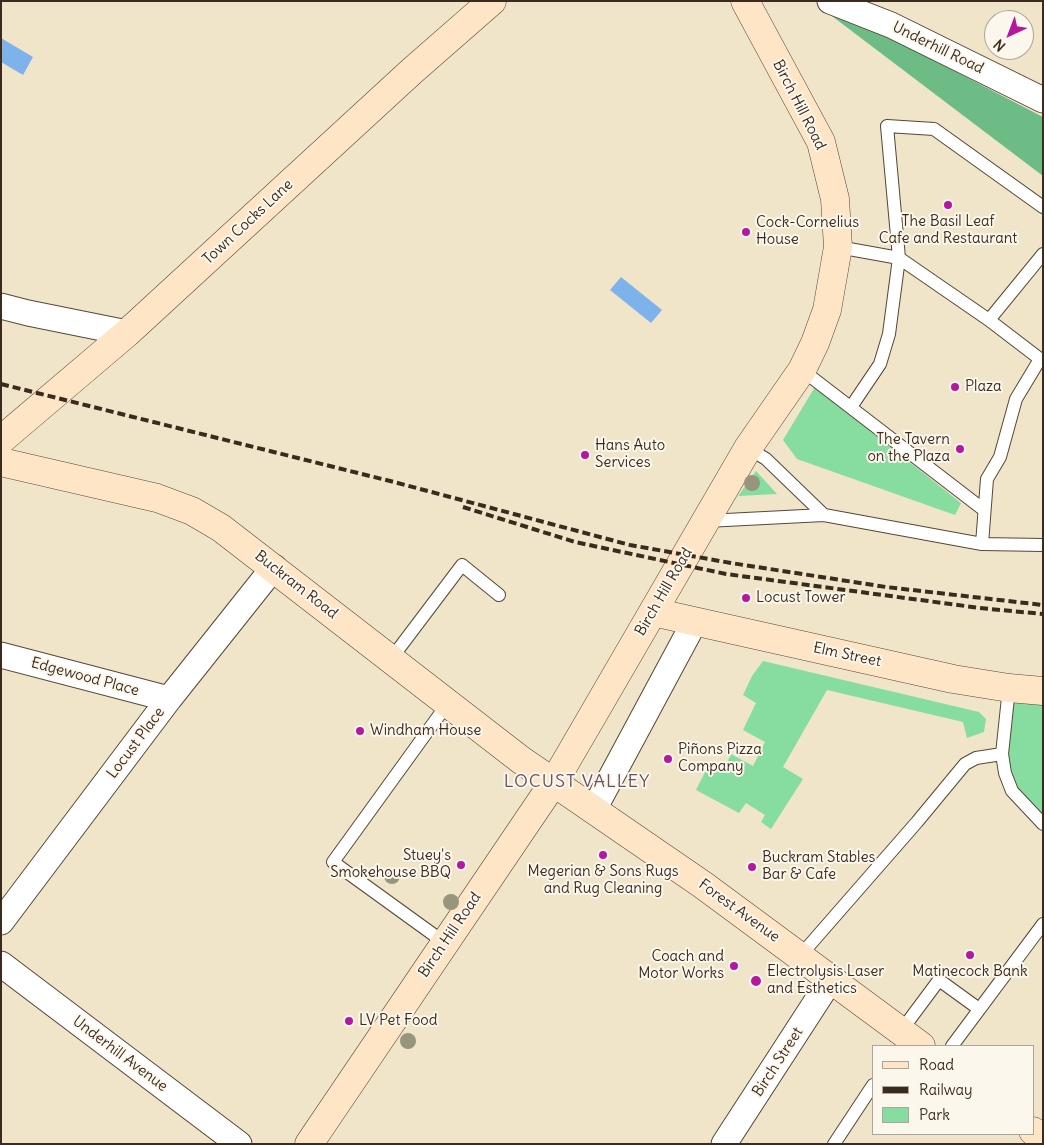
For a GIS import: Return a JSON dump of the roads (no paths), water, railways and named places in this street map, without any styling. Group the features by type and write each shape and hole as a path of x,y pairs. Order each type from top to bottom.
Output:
{"street":[{"name":"Town Cocks Lane","path":"1,440 127,333 412,71 492,1"},
{"name":"Birch Hill Road","path":"308,1144 554,782 748,448 802,370 815,343 827,310 838,247 835,199 821,142 745,1"},
{"name":"Underhill Road","path":"830,1 891,25 1043,100"},
{"path":"1,306 127,333"},
{"name":"Buckram Road","path":"1,462 157,498 192,511 221,528 274,567 521,760 554,782"},
{"name":"Locust Place","path":"1,922 169,699 274,567"},
{"name":"Elm Street","path":"653,612 953,679 1009,688 1043,691"},
{"path":"594,809 695,621"},
{"name":"Edgewood Place","path":"1,654 169,699"},
{"name":"Forest Avenue","path":"554,782 703,885 831,979 907,1040"},
{"name":"Underhill Avenue","path":"1,964 239,1144"},
{"name":"Birch Street","path":"724,1144 831,979"}],"lane":[{"path":"851,407 880,364 890,334 899,258 887,126 934,129 1043,207"},
{"path":"838,247 899,258 1041,358 1016,399 1000,457 987,478 982,544"},
{"path":"988,320 1043,254"},
{"path":"802,370 984,510"},
{"path":"748,448 766,459 824,515"},
{"path":"706,521 824,515 982,544 1043,545"},
{"path":"391,659 462,565 499,595"},
{"path":"1009,688 1002,754 1005,772 1012,791 1043,824"},
{"path":"445,943 333,862 448,703"},
{"path":"800,956 965,764 976,758 1002,754"},
{"path":"953,1045 1043,924"},
{"path":"907,1040 940,980 979,1009"},
{"path":"834,1144 872,1087"}],"water":[{"path":"1,38 33,57 23,75 1,62"},
{"path":"621,277 662,310 651,323 610,290"}],"railway":[{"path":"1,384 394,482 630,545 886,587 1043,605"},
{"path":"463,507 575,542 726,574 980,608 1043,614"}],"place":[{"name":"The Basil Leaf Cafe and Restaurant","path":"948,205"},
{"name":"Cock-Cornelius House","path":"746,232"},
{"name":"Plaza","path":"955,387"},
{"name":"The Tavern on the Plaza","path":"960,449"},
{"name":"Hans Auto Services","path":"585,455"},
{"name":"Locust Tower","path":"746,598"},
{"name":"Windham House","path":"360,731"},
{"name":"Piñons Pizza Company","path":"668,759"},
{"name":"Megerian & Sons Rugs and Rug Cleaning","path":"603,855"},
{"name":"Stuey's Smokehouse BBQ","path":"461,865"},
{"name":"Buckram Stables Bar & Cafe","path":"752,867"},
{"name":"Matinecock Bank","path":"970,955"},
{"name":"Coach and Motor Works","path":"734,966"},
{"name":"Electrolysis Laser and Esthetics","path":"756,981"},
{"name":"LV Pet Food","path":"349,1021"}],"district":[{"name":"LOCUST VALLEY","path":"577,782"}]}
